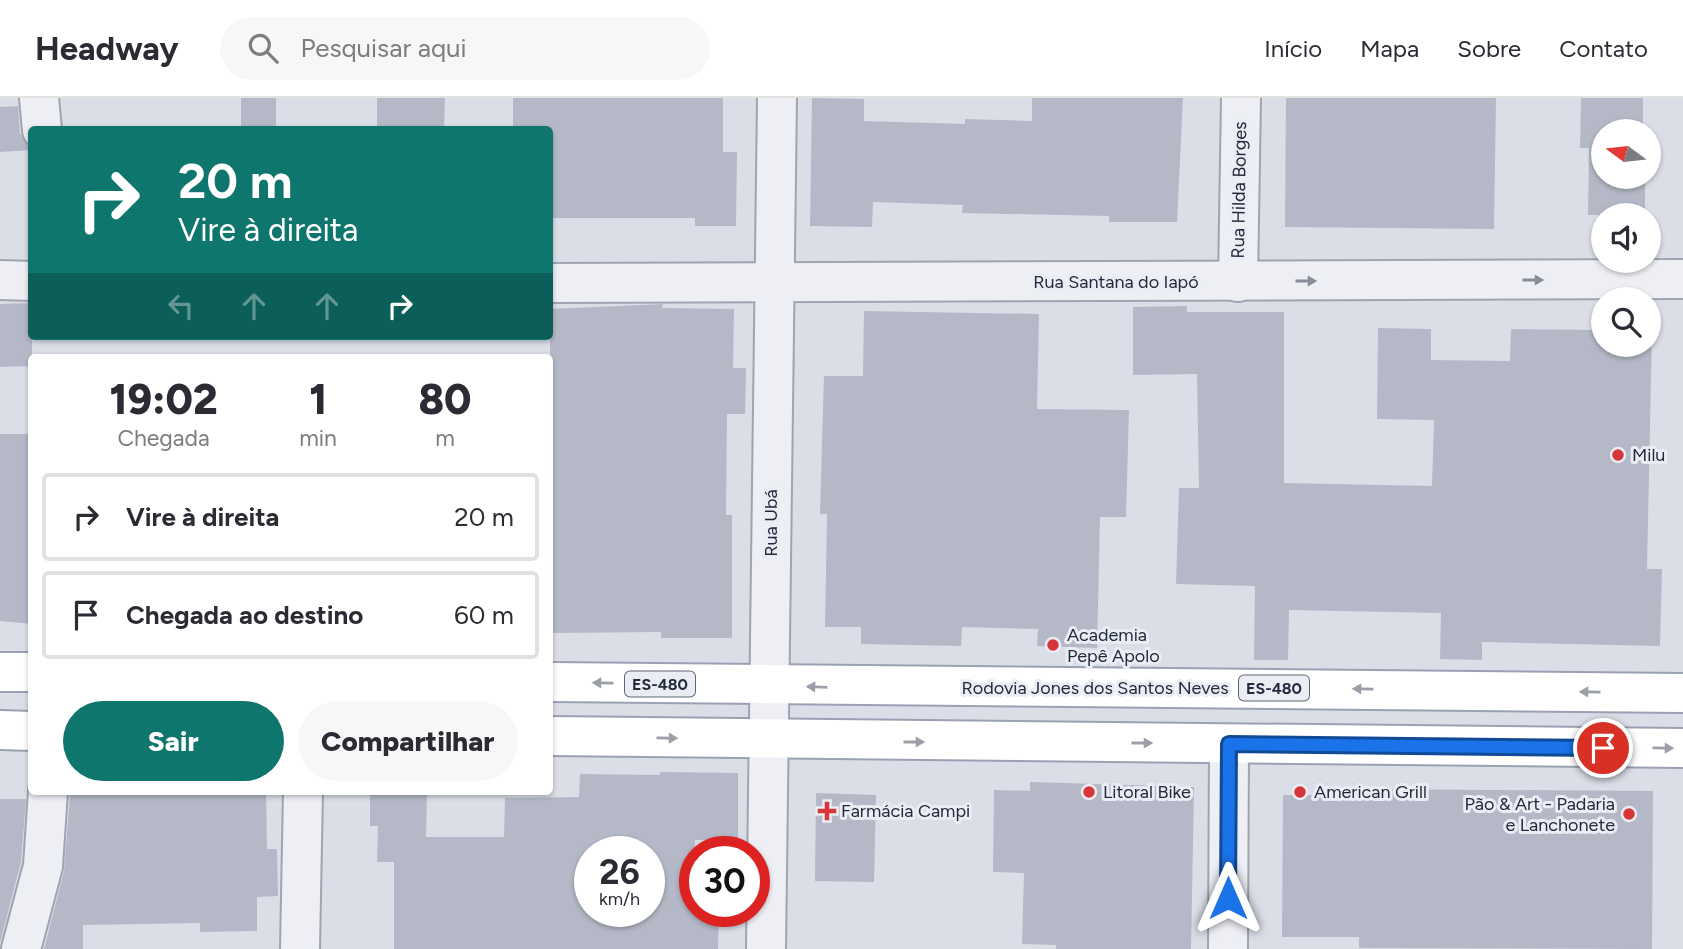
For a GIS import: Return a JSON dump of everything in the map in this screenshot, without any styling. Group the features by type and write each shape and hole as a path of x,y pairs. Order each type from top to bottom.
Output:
{"main road":[{"path":"0,672 28,672"},
{"name":"Rodovia Jones dos Santos Neves","path":"553,682 1683,693"},
{"path":"0,730 28,731"},
{"path":"553,736 1683,748"}],"street":[{"path":"39,98 42,126"},
{"name":"Rua Ubá","path":"766,949 772,283 777,98"},
{"name":"Rua Hilda Borges","path":"1238,282 1241,98"},
{"path":"0,279 28,281"},
{"name":"Rua Santana do Iapó","path":"553,282 1683,279"},
{"path":"1228,949 1229,744"},
{"path":"21,949 43,866 48,795"},
{"path":"300,949 303,795"}],"building":[{"path":"241,98 276,98 276,126 241,126"},
{"path":"377,98 445,98 444,126 377,126"},
{"path":"513,98 723,98 723,152 737,152 736,226 695,226 695,218 553,218 553,126 513,126"},
{"path":"812,98 864,99 864,121 965,124 965,119 1032,121 1032,98 1183,98 1177,222 1109,222 1109,216 962,213 963,205 873,202 872,227 810,226"},
{"path":"1286,98 1496,98 1494,229 1285,227"},
{"path":"1581,98 1643,98 1643,119 1591,119 1591,189 1645,189 1645,203 1591,203 1591,215 1588,215 1589,148 1580,148"},
{"path":"18,106 20,133 28,144 28,150 0,152 0,107"},
{"path":"28,303 28,340 32,340 32,354 28,354 28,366 0,367 0,304"},
{"path":"663,304 662,308 734,309 733,368 746,368 745,414 727,414 726,515 732,515 732,638 661,638 661,632 553,633 553,354 550,354 550,340 553,340 553,309"},
{"path":"1187,306 1187,312 1284,312 1284,483 1432,486 1434,420 1377,419 1378,328 1431,329 1431,360 1510,361 1511,329 1591,330 1591,357 1651,357 1647,569 1662,569 1660,646 1482,642 1482,660 1440,659 1441,613 1289,610 1288,660 1254,660 1255,586 1176,584 1179,488 1199,488 1197,374 1133,375 1133,307"},
{"path":"864,311 1039,314 1037,409 1129,410 1126,517 1100,517 1097,648 1037,646 1038,629 962,627 961,646 861,644 861,627 825,627 827,514 820,514 824,376 863,376"},
{"path":"0,434 28,434 28,624 0,621"},
{"path":"738,773 738,836 679,836 679,927 719,927 718,949 394,949 394,862 377,862 378,826 370,826 370,795 427,795 426,837 504,837 505,798 579,797 580,774"},
{"path":"1030,782 1194,787 1191,949 1056,949 1056,945 1022,944 1024,873 993,872 994,790 1030,791"},
{"path":"1360,789 1653,791 1652,949 1359,948 1359,937 1282,937 1283,795 1360,795"},
{"path":"816,793 876,795 874,882 815,881"},
{"path":"70,795 266,795 267,849 277,849 278,896 257,897 257,931 200,932 200,923 83,925 83,949 44,949 64,871"},
{"path":"0,799 26,799 21,862 0,943"}],"place":[{"name":"Milu","path":"1618,455"},
{"name":"Academia Pepê Apolo","path":"1053,645"},
{"name":"Litoral Bike","path":"1089,792"},
{"name":"American Grill","path":"1300,792"},
{"name":"Farmácia Campi","path":"827,811"},
{"name":"Pão & Art - Padaria e Lanchonete","path":"1629,814"}],"route":[{"path":"1228,898 1229,744 1603,748"}]}
